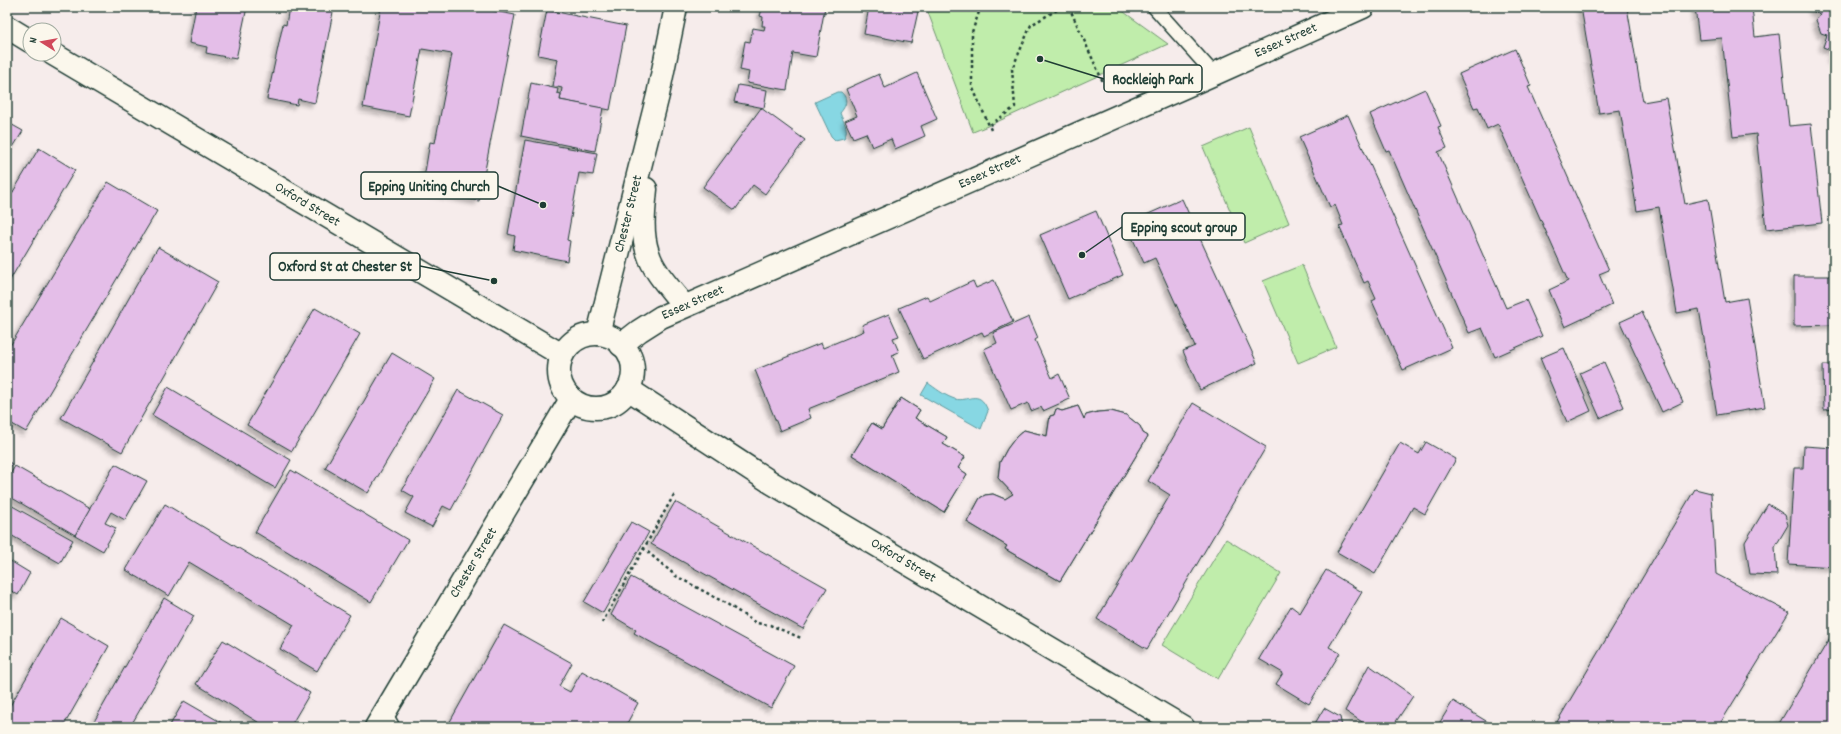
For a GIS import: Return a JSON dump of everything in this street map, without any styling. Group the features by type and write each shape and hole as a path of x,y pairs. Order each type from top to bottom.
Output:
{"street":[{"name":"Chester Street","path":"598,334 658,95 676,7"},
{"name":"Essex Street","path":"621,345 661,317 684,306 1214,74 1363,7"},
{"path":"7,27 22,36"},
{"name":"Oxford Street","path":"62,59 562,355"},
{"name":"Chester Street","path":"658,95 643,213 644,236 648,254 656,269 684,306"},
{"path":"598,334 615,339 628,352 632,370 628,389 621,398 612,404 591,408 581,405 571,399 564,390 560,379 559,366 562,355 568,346 577,339 588,335 598,334"},
{"name":"Oxford Street","path":"628,389 772,482 1182,727"},
{"name":"Chester Street","path":"385,722 571,399"}],"lane":[{"path":"1154,7 1214,74"}],"path":[{"path":"982,7 972,32 972,86 991,130"},
{"path":"990,125 1015,107 1012,69 1031,25 1062,7"},
{"path":"1069,7 1103,82"},
{"path":"602,623 674,493"},
{"path":"643,548 676,576 727,604 756,623 770,626 801,638"}],"green space":[{"path":"926,7 1117,7 1168,44 973,132"},
{"path":"1249,127 1289,223 1244,243 1203,147"},
{"path":"1302,265 1336,347 1298,363 1263,281"},
{"path":"1226,539 1281,573 1218,679 1162,645"}],"water":[{"path":"837,92 841,92 846,100 844,108 840,113 846,129 846,135 844,138 835,140 831,136 815,102"},
{"path":"928,383 957,400 972,398 981,399 988,411 981,429 921,395"}],"building":[{"path":"196,7 247,7 236,59 206,53 207,47 189,43"},
{"path":"289,7 334,7 315,103 298,99 297,105 267,99 283,24 286,25"},
{"path":"381,7 474,7 515,15 479,201 422,190 430,142 435,143 452,54 422,49 409,116 363,107"},
{"path":"770,7 825,7 816,57 793,53 787,90 747,83 749,72 740,70 745,41 750,42 753,28 764,30 765,26 762,26 763,17 760,16 762,9 769,10"},
{"path":"869,7 919,7 911,43 864,34"},
{"path":"1581,7 1627,7 1643,102 1666,98 1685,204 1708,199 1725,302 1747,298 1765,407 1717,415 1699,309 1677,313 1659,207 1637,211 1620,110 1599,113"},
{"path":"1695,7 1752,7 1755,37 1779,34 1789,126 1811,124 1822,223 1766,229 1756,134 1733,137 1722,38 1699,40"},
{"path":"1812,7 1834,7 1834,61 1831,60 1833,51 1823,47 1827,35 1821,33 1816,20 1820,14 1814,12"},
{"path":"547,10 626,26 610,110 560,100 562,88 553,86 558,59 538,55"},
{"path":"1515,49 1531,86 1528,87 1609,270 1599,274 1612,305 1565,327 1549,290 1568,281 1498,124 1487,129 1478,107 1474,108 1459,74"},
{"path":"917,73 937,119 921,126 925,136 895,149 891,139 872,147 866,133 853,138 845,121 857,116 846,89 879,74 885,88"},
{"path":"531,83 558,89 557,93 561,94 560,100 603,108 595,151 521,136"},
{"path":"738,85 767,90 764,108 734,102"},
{"path":"1425,89 1441,126 1438,127 1447,148 1438,152 1506,308 1526,300 1542,336 1495,357 1482,328 1469,333 1389,150 1386,151 1370,114"},
{"path":"761,108 805,140 765,194 753,185 735,210 703,187"},
{"path":"1348,115 1452,348 1403,370 1372,301 1376,299 1368,281 1364,283 1339,226 1343,225 1335,205 1330,207 1299,137"},
{"path":"7,122 23,131 7,157"},
{"path":"525,140 597,153 593,175 579,173 567,240 570,241 567,261 513,250 515,236 508,234"},
{"path":"39,148 75,170 7,285 7,202"},
{"path":"108,182 157,211 26,432 7,421 7,351"},
{"path":"1182,199 1257,363 1200,390 1183,351 1195,346 1155,258 1144,263 1126,224"},
{"path":"1096,211 1123,275 1068,299 1040,235"},
{"path":"158,247 218,282 122,452 61,418"},
{"path":"1794,276 1834,276 1834,325 1794,326"},
{"path":"994,280 1013,322 984,336 982,332 923,359 899,308 927,296 930,301 973,281 976,288"},
{"path":"315,308 360,334 292,451 247,425"},
{"path":"1642,312 1683,402 1662,412 1620,322"},
{"path":"889,314 899,336 893,338 899,352 892,355 899,372 808,409 811,418 780,431 755,370 821,343 823,348 864,331 862,325"},
{"path":"1029,317 1038,338 1035,340 1052,378 1059,374 1070,399 1043,411 1041,407 1031,411 1028,403 1011,410 984,349 997,343 993,333"},
{"path":"1564,348 1591,411 1567,422 1540,358"},
{"path":"392,353 435,379 368,493 325,468"},
{"path":"1604,362 1624,407 1600,418 1580,373"},
{"path":"1823,365 1834,365 1834,409 1824,410"},
{"path":"168,387 291,460 275,488 152,415"},
{"path":"458,390 503,415 451,510 443,506 432,527 405,513 414,497 402,490"},
{"path":"901,398 920,410 915,418 947,437 943,444 965,457 958,468 967,474 944,512 852,455 872,423 882,429"},
{"path":"901,398 920,410 915,418 947,437 943,444 965,457 958,468 967,474 944,512 852,455 872,423 882,429"},
{"path":"1193,403 1266,447 1147,649 1097,619 1170,495 1148,481"},
{"path":"1078,406 1084,419 1086,415 1098,412 1111,411 1126,415 1140,426 1143,433 1148,436 1060,581 1005,549 1007,546 967,522 980,498 985,495 993,494 1005,499 1013,494 998,478 1000,462 1016,437 1024,430 1047,436 1050,416 1054,415 1056,409 1062,411"},
{"path":"1078,406 1084,419 1086,415 1098,412 1111,411 1126,415 1140,426 1143,433 1148,436 1060,581 1005,549 1007,546 967,522 980,498 985,495 993,494 1005,499 1013,494 998,478 1000,462 1016,437 1024,430 1047,436 1050,416 1054,415 1056,409 1062,411"},
{"path":"1426,442 1456,459 1425,514 1413,507 1375,574 1337,552 1400,443 1419,454"},
{"path":"1804,446 1834,448 1834,567 1788,564 1794,468 1803,468"},
{"path":"7,461 12,464 7,473"},
{"path":"115,464 147,481 125,520 111,512 105,523 116,528 103,551 75,535"},
{"path":"15,466 90,509 75,535 7,495 7,480"},
{"path":"291,470 408,540 371,602 255,532"},
{"path":"1695,489 1711,493 1716,574 1789,612 1718,727 1554,727"},
{"path":"675,502 827,588 803,629 651,544"},
{"path":"7,503 73,540 60,563 7,533"},
{"path":"165,504 350,615 317,671 280,649 294,625 189,562 169,596 126,570"},
{"path":"1768,504 1785,515 1788,525 1775,547 1777,575 1750,574 1745,542"},
{"path":"631,522 649,532 603,613 584,602"},
{"path":"7,559 30,573 18,595 7,588"},
{"path":"1326,570 1362,592 1329,647 1340,653 1309,704 1276,684 1283,673 1259,659 1291,606 1300,613"},
{"path":"631,577 794,666 771,708 634,633 636,630 611,615"},
{"path":"164,598 194,616 130,727 91,727"},
{"path":"61,618 109,646 63,727 7,727 7,711"},
{"path":"504,625 572,663 559,686 570,692 582,671 638,703 625,727 447,727"},
{"path":"1834,631 1834,727 1777,727"},
{"path":"223,640 310,693 290,727 266,727 196,684"},
{"path":"1369,665 1413,696 1393,726 1370,727 1345,711"},
{"path":"184,701 229,727 169,727"},
{"path":"1453,701 1496,727 1437,727"},
{"path":"1324,708 1340,717 1342,727 1313,727"},
{"path":"1081,721 1090,727 1077,727"}],"place":[{"name":"Rockleigh Park","path":"1040,59"},
{"name":"Epping Uniting Church","path":"543,205"},
{"name":"Epping scout group","path":"1082,255"},
{"name":"Oxford St at Chester St","path":"494,281"}]}
